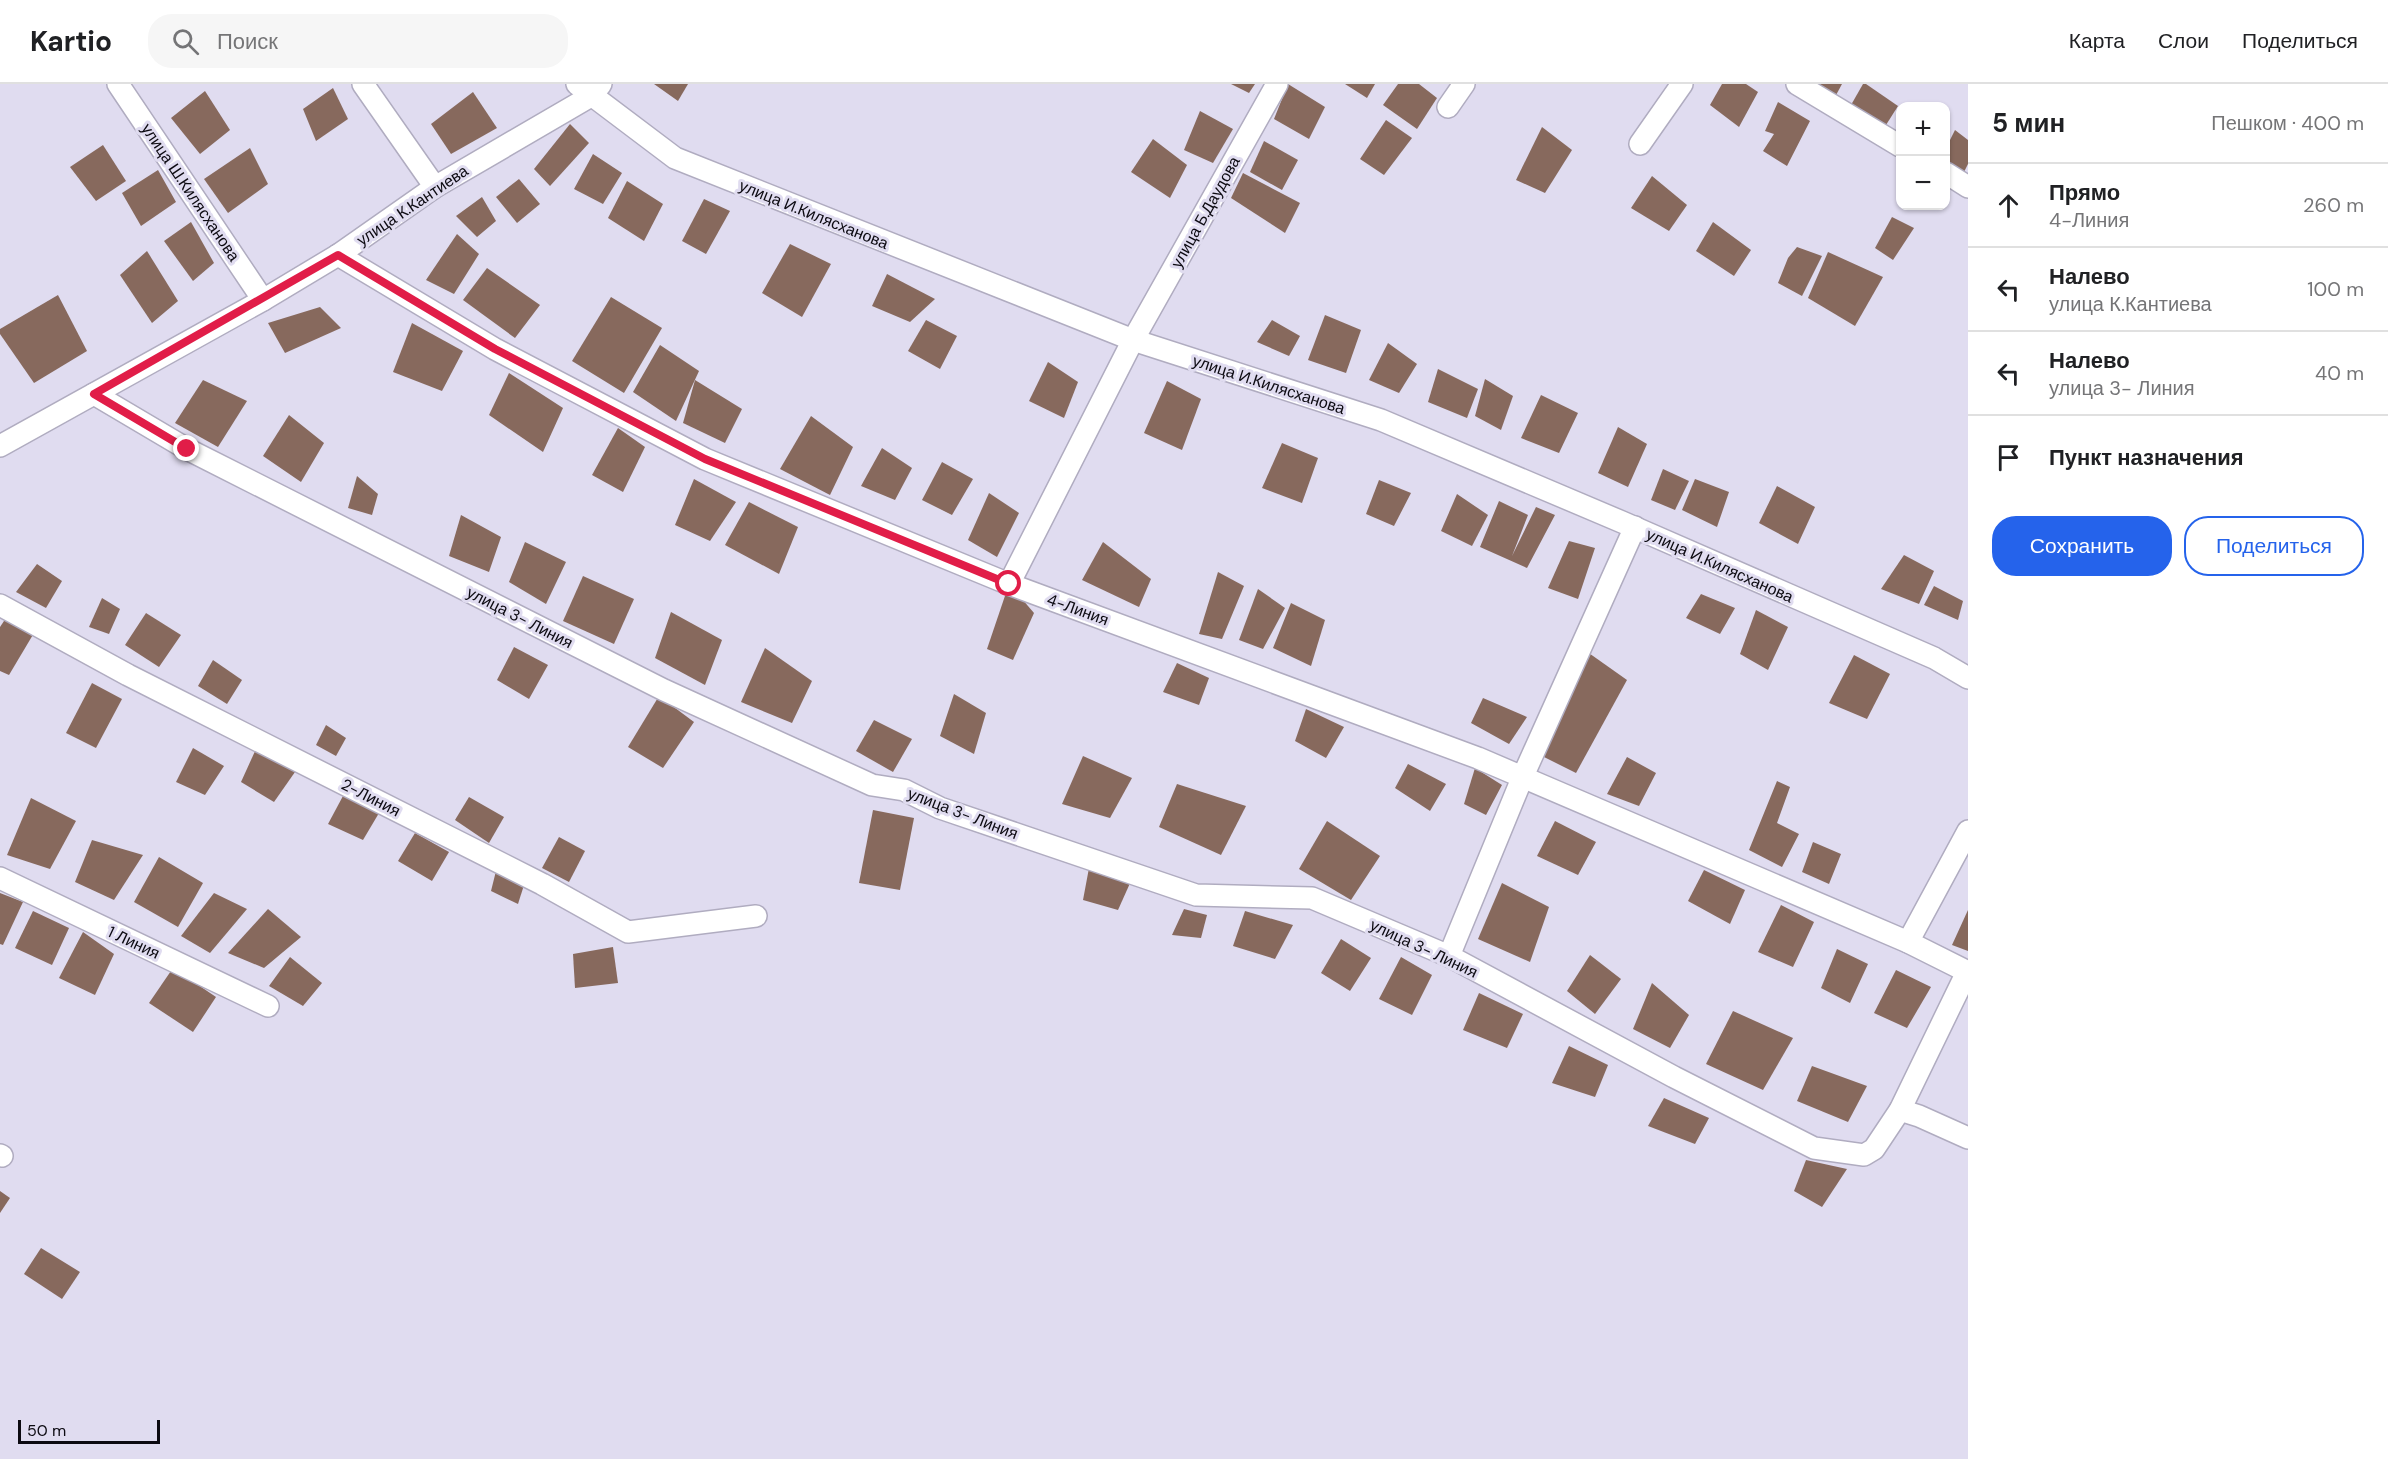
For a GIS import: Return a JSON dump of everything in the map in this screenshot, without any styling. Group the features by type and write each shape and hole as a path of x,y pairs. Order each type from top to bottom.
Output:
{"street":[{"name":"улица Ш.Килясханова","path":"118,84 263,300"},
{"path":"363,84 435,188"},
{"name":"улица Б.Даудова","path":"1009,584 1133,340 1277,84"},
{"path":"1448,107 1464,84"},
{"path":"1640,144 1682,84"},
{"path":"1797,84 1896,144"},
{"name":"улица К.Кантиева","path":"0,446 263,300 338,255 435,188 590,88"},
{"name":"улица И.Килясханова","path":"590,88 675,158 1133,340 1381,420 1635,527 1934,658 1968,678"},
{"path":"1950,175 1966,185"},
{"name":"4-Линия","path":"338,255 495,349 705,459 1009,584 1523,776 1908,942 1968,972"},
{"name":"улица 3- Линия","path":"94,394 187,449 664,690 872,785 904,790 940,808 1196,894 1312,898 1449,956 1674,1077 1814,1148 1864,1155 1874,1149 1900,1110"},
{"path":"1449,956 1523,776 1635,527"},
{"name":"2-Линия","path":"0,605 128,675 532,879 628,932 756,916"},
{"path":"1908,942 1968,831"},
{"name":"1 Линия","path":"0,878 268,1006"},
{"path":"1968,972 1900,1110 1968,1138"}],"building":[{"path":"654,84 688,84 678,101"},
{"path":"1231,84 1255,84 1249,93"},
{"path":"1288,84 1325,107 1309,139 1274,119"},
{"path":"1345,84 1375,84 1367,98"},
{"path":"1398,84 1419,84 1437,98 1417,129 1383,105"},
{"path":"1722,84 1746,84 1758,92 1739,127 1710,105"},
{"path":"1813,84 1842,84 1835,97"},
{"path":"1863,84 1866,84 1896,105 1896,109 1886,125 1851,105"},
{"path":"333,88 348,119 316,141 303,109"},
{"path":"205,91 230,130 200,154 171,118"},
{"path":"473,92 497,128 451,154 431,124"},
{"path":"1778,102 1810,121 1787,166 1763,151 1774,134 1765,131"},
{"path":"1200,111 1233,129 1213,163 1184,150"},
{"path":"1386,120 1412,138 1384,175 1360,159"},
{"path":"570,124 589,143 550,186 534,169"},
{"path":"1542,127 1572,150 1545,193 1516,180"},
{"path":"1955,130 1968,140 1968,164 1964,172 1950,164 1950,140"},
{"path":"1153,139 1187,165 1170,198 1131,172"},
{"path":"1264,141 1298,160 1282,190 1250,172"},
{"path":"103,145 126,181 96,201 70,167"},
{"path":"250,148 268,184 228,213 204,179"},
{"path":"593,154 622,173 603,204 574,189"},
{"path":"158,170 176,202 141,226 122,193"},
{"path":"1243,173 1300,203 1285,233 1231,198"},
{"path":"1652,176 1687,205 1669,231 1631,208"},
{"path":"519,179 540,204 517,223 496,197"},
{"path":"627,181 663,204 644,241 608,218"},
{"path":"482,197 496,221 477,237 456,216"},
{"path":"704,199 730,211 706,254 682,241"},
{"path":"1892,217 1914,228 1893,260 1875,248"},
{"path":"191,222 214,263 193,281 164,241"},
{"path":"1713,222 1751,250 1734,276 1696,251"},
{"path":"457,234 479,254 454,294 426,280"},
{"path":"790,244 831,264 802,317 762,293"},
{"path":"1797,247 1822,256 1802,296 1778,283 1788,258"},
{"path":"147,251 178,301 152,323 120,275"},
{"path":"1828,252 1883,277 1855,326 1808,298"},
{"path":"487,268 540,305 515,338 463,300"},
{"path":"887,274 935,299 910,322 872,306"},
{"path":"58,295 87,351 34,383 0,334 0,329"},
{"path":"611,297 662,328 624,393 572,361"},
{"path":"320,307 341,328 285,353 268,323"},
{"path":"1325,315 1361,330 1346,373 1308,360"},
{"path":"926,320 957,336 940,369 908,351"},
{"path":"1272,320 1300,336 1289,356 1257,342"},
{"path":"412,323 463,351 442,391 393,372"},
{"path":"1388,343 1417,364 1399,393 1369,380"},
{"path":"660,345 699,371 676,421 633,392"},
{"path":"1048,362 1078,382 1064,418 1029,401"},
{"path":"1438,369 1478,389 1467,418 1428,402"},
{"path":"509,373 563,408 543,452 489,415"},
{"path":"1485,379 1513,396 1501,430 1475,416"},
{"path":"203,380 247,401 218,447 175,423"},
{"path":"695,380 742,409 725,443 683,423"},
{"path":"1167,381 1201,399 1182,450 1144,433"},
{"path":"1541,395 1578,413 1559,453 1521,438"},
{"path":"289,415 324,443 301,482 263,456"},
{"path":"811,416 853,447 830,495 780,469"},
{"path":"1618,427 1647,444 1628,487 1598,473"},
{"path":"618,428 645,447 623,492 592,475"},
{"path":"1282,443 1318,458 1302,503 1262,488"},
{"path":"882,448 912,468 895,500 861,486"},
{"path":"942,462 973,479 952,515 922,500"},
{"path":"1663,469 1689,481 1675,510 1651,500"},
{"path":"357,476 378,494 372,515 348,508"},
{"path":"694,479 736,502 710,541 675,525"},
{"path":"1695,479 1729,492 1717,527 1682,510"},
{"path":"1379,480 1411,493 1394,526 1366,514"},
{"path":"1777,486 1815,507 1798,544 1759,523"},
{"path":"989,493 1019,513 997,557 968,540"},
{"path":"1457,494 1488,515 1472,546 1441,531"},
{"path":"1499,501 1528,515 1512,556 1536,507 1555,515 1527,568 1480,547"},
{"path":"749,502 798,527 779,574 725,545"},
{"path":"461,515 501,537 489,572 449,556"},
{"path":"1569,541 1595,548 1578,599 1548,588"},
{"path":"525,542 566,562 546,604 509,582"},
{"path":"1103,542 1151,579 1139,607 1082,580"},
{"path":"1904,555 1934,571 1919,604 1881,589"},
{"path":"37,564 62,581 46,608 16,592"},
{"path":"1218,572 1244,586 1222,639 1199,634"},
{"path":"583,576 634,599 614,644 563,621"},
{"path":"1009,584 1034,613 1013,660 987,649"},
{"path":"1934,586 1963,601 1958,620 1924,605"},
{"path":"1258,589 1285,608 1263,649 1239,640"},
{"path":"1701,594 1735,608 1720,634 1686,618"},
{"path":"102,598 120,609 109,634 89,627"},
{"path":"1291,603 1325,620 1311,666 1273,648"},
{"path":"1756,610 1788,627 1768,670 1740,654"},
{"path":"671,612 722,640 705,685 655,658"},
{"path":"146,613 181,635 159,667 125,645"},
{"path":"6,618 34,633 9,675 0,671 0,627"},
{"path":"514,647 548,665 529,699 497,680"},
{"path":"765,648 812,681 792,723 741,702"},
{"path":"1586,651 1627,680 1576,773 1542,756"},
{"path":"1854,655 1890,674 1867,719 1829,703"},
{"path":"213,660 242,680 227,704 198,686"},
{"path":"1177,663 1209,678 1199,705 1163,692"},
{"path":"92,683 122,699 96,748 66,733"},
{"path":"954,694 986,713 974,754 940,736"},
{"path":"659,696 694,722 663,768 628,747"},
{"path":"1483,698 1527,717 1509,744 1471,723"},
{"path":"1306,709 1344,727 1326,758 1295,741"},
{"path":"874,720 912,739 893,772 856,751"},
{"path":"326,725 346,738 336,756 316,745"},
{"path":"193,748 224,766 205,795 176,782"},
{"path":"256,749 295,772 274,802 241,782"},
{"path":"1083,756 1132,778 1110,818 1062,804"},
{"path":"1627,757 1656,773 1639,806 1607,794"},
{"path":"1408,764 1446,784 1430,811 1395,788"},
{"path":"1475,768 1502,785 1486,815 1464,804"},
{"path":"1777,781 1790,787 1777,823 1799,834 1782,867 1749,850"},
{"path":"1177,784 1246,806 1221,855 1159,827"},
{"path":"343,796 379,813 363,840 328,824"},
{"path":"469,797 504,817 489,843 455,820"},
{"path":"31,798 76,821 50,869 7,855"},
{"path":"873,810 914,818 900,890 859,883"},
{"path":"1327,821 1380,856 1351,900 1299,869"},
{"path":"1555,821 1596,842 1578,875 1537,856"},
{"path":"415,833 449,852 432,881 398,861"},
{"path":"559,837 585,851 569,882 542,868"},
{"path":"92,840 143,855 114,900 75,882"},
{"path":"1813,842 1841,854 1829,884 1802,872"},
{"path":"159,857 203,883 178,927 134,902"},
{"path":"1089,868 1131,881 1118,910 1083,900"},
{"path":"1704,870 1745,890 1730,924 1688,901"},
{"path":"496,871 524,885 518,904 491,891"},
{"path":"1502,883 1549,907 1530,962 1478,939"},
{"path":"0,893 23,902 3,945 0,944"},
{"path":"214,893 247,909 210,953 181,936"},
{"path":"1781,905 1814,922 1793,967 1758,952"},
{"path":"268,909 301,937 264,968 228,953"},
{"path":"1184,909 1207,915 1201,938 1172,935"},
{"path":"1968,910 1968,951 1952,945"},
{"path":"33,911 69,928 52,965 15,948"},
{"path":"1245,911 1293,925 1275,959 1233,946"},
{"path":"83,932 114,954 95,995 59,978"},
{"path":"1341,939 1371,958 1350,991 1321,973"},
{"path":"613,947 618,983 575,988 573,954"},
{"path":"1837,949 1868,964 1850,1003 1821,988"},
{"path":"1590,955 1621,979 1595,1014 1567,991"},
{"path":"290,957 322,983 303,1006 269,986"},
{"path":"1401,957 1432,975 1412,1015 1379,999"},
{"path":"173,968 216,997 193,1032 149,1003"},
{"path":"1896,970 1931,987 1907,1028 1874,1013"},
{"path":"1652,983 1689,1015 1670,1048 1633,1029"},
{"path":"1479,993 1523,1014 1507,1048 1463,1030"},
{"path":"1733,1011 1793,1038 1763,1090 1706,1064"},
{"path":"1569,1046 1608,1065 1595,1097 1552,1083"},
{"path":"1812,1066 1867,1086 1848,1122 1797,1101"},
{"path":"1664,1098 1709,1118 1695,1144 1648,1126"},
{"path":"1806,1160 1847,1169 1822,1207 1794,1191"},
{"path":"0,1191 10,1198 0,1213"},
{"path":"41,1248 80,1272 62,1299 24,1274"}],"route":[{"path":"187,449 94,394 263,300 338,255 495,349 705,459 1009,584"}]}
